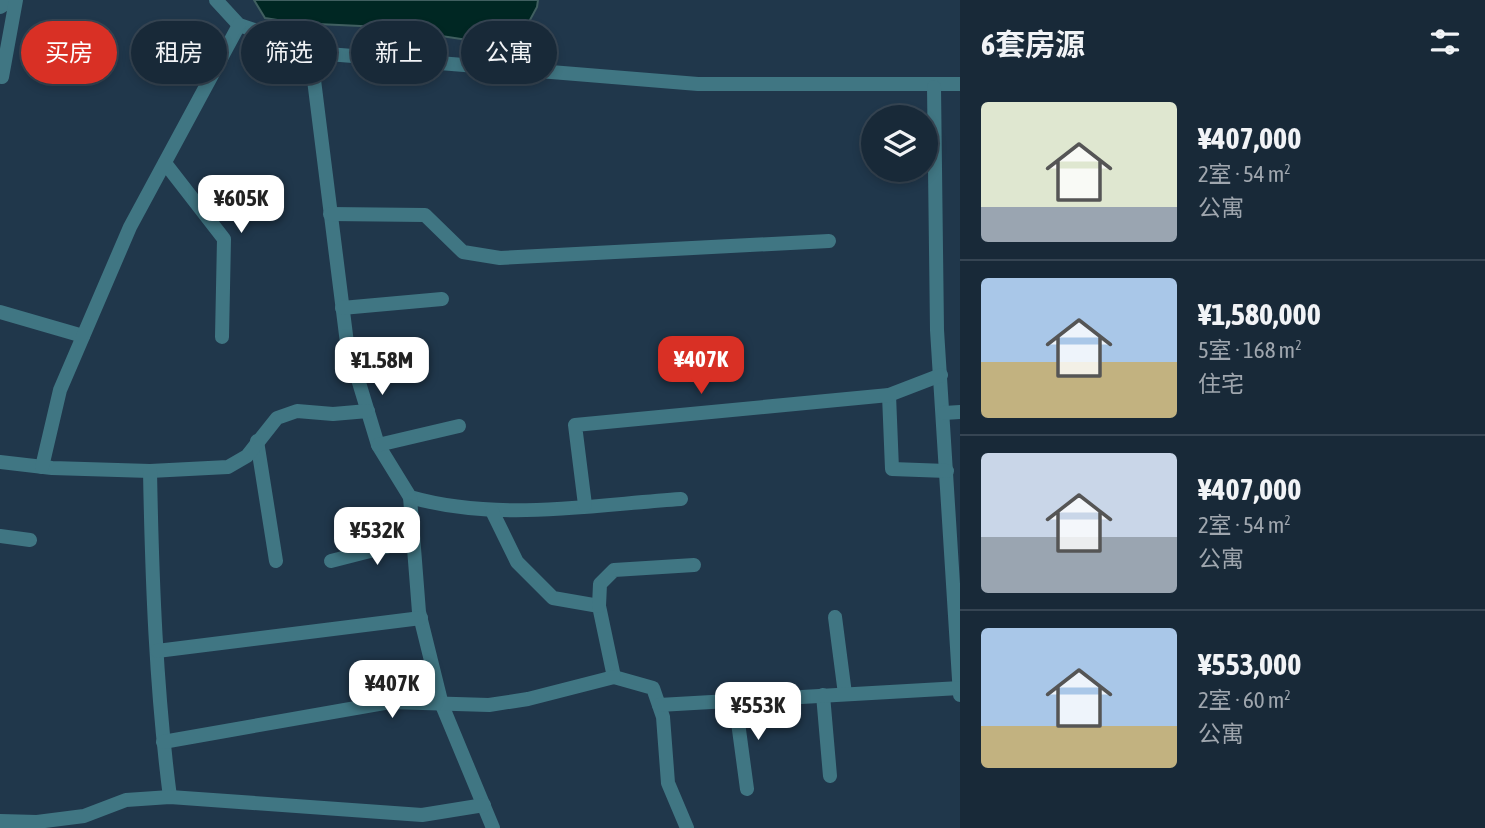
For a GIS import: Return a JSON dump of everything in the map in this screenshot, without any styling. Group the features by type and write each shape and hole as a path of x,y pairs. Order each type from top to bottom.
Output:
{"street":[{"path":"0,7 11,0"},
{"path":"2,77 16,0"},
{"path":"42,467 60,390 130,227 239,25 216,0"},
{"path":"337,55 698,84 960,85"},
{"path":"314,84 347,343 378,445 410,497 421,618 442,705 493,828"},
{"path":"934,87 941,375 960,695"},
{"path":"165,163 224,239 222,337"},
{"path":"330,214 425,215 463,252 500,258 829,242"},
{"path":"342,308 442,299"},
{"path":"0,312 83,336"},
{"path":"585,505 575,425 889,395 941,375"},
{"path":"889,395 892,470 947,471"},
{"path":"0,462 42,467 150,471 228,467 247,456 277,418 298,411 332,414 368,411"},
{"path":"944,413 960,412"},
{"path":"378,445 459,426"},
{"path":"257,441 276,561"},
{"path":"150,471 157,651 170,797"},
{"path":"410,497 442,507 492,511 681,499"},
{"path":"492,511 517,562 553,598 598,606"},
{"path":"0,536 30,540"},
{"path":"331,561 413,540"},
{"path":"614,677 598,606 600,583 614,570 694,565"},
{"path":"835,617 845,694"},
{"path":"157,651 421,618"},
{"path":"163,742 390,702 489,705 528,699 614,677 653,688 663,717 667,783 687,828"},
{"path":"659,705 960,688"},
{"path":"823,695 830,776"},
{"path":"735,700 747,789"},
{"path":"0,821 37,822 84,816 126,800 170,797 422,815 484,805"}],"shaded area":[{"path":"254,0 538,0 529,21 461,21 461,39 447,37 447,21 351,21 351,26 337,25 337,21 284,21 265,18"}]}
